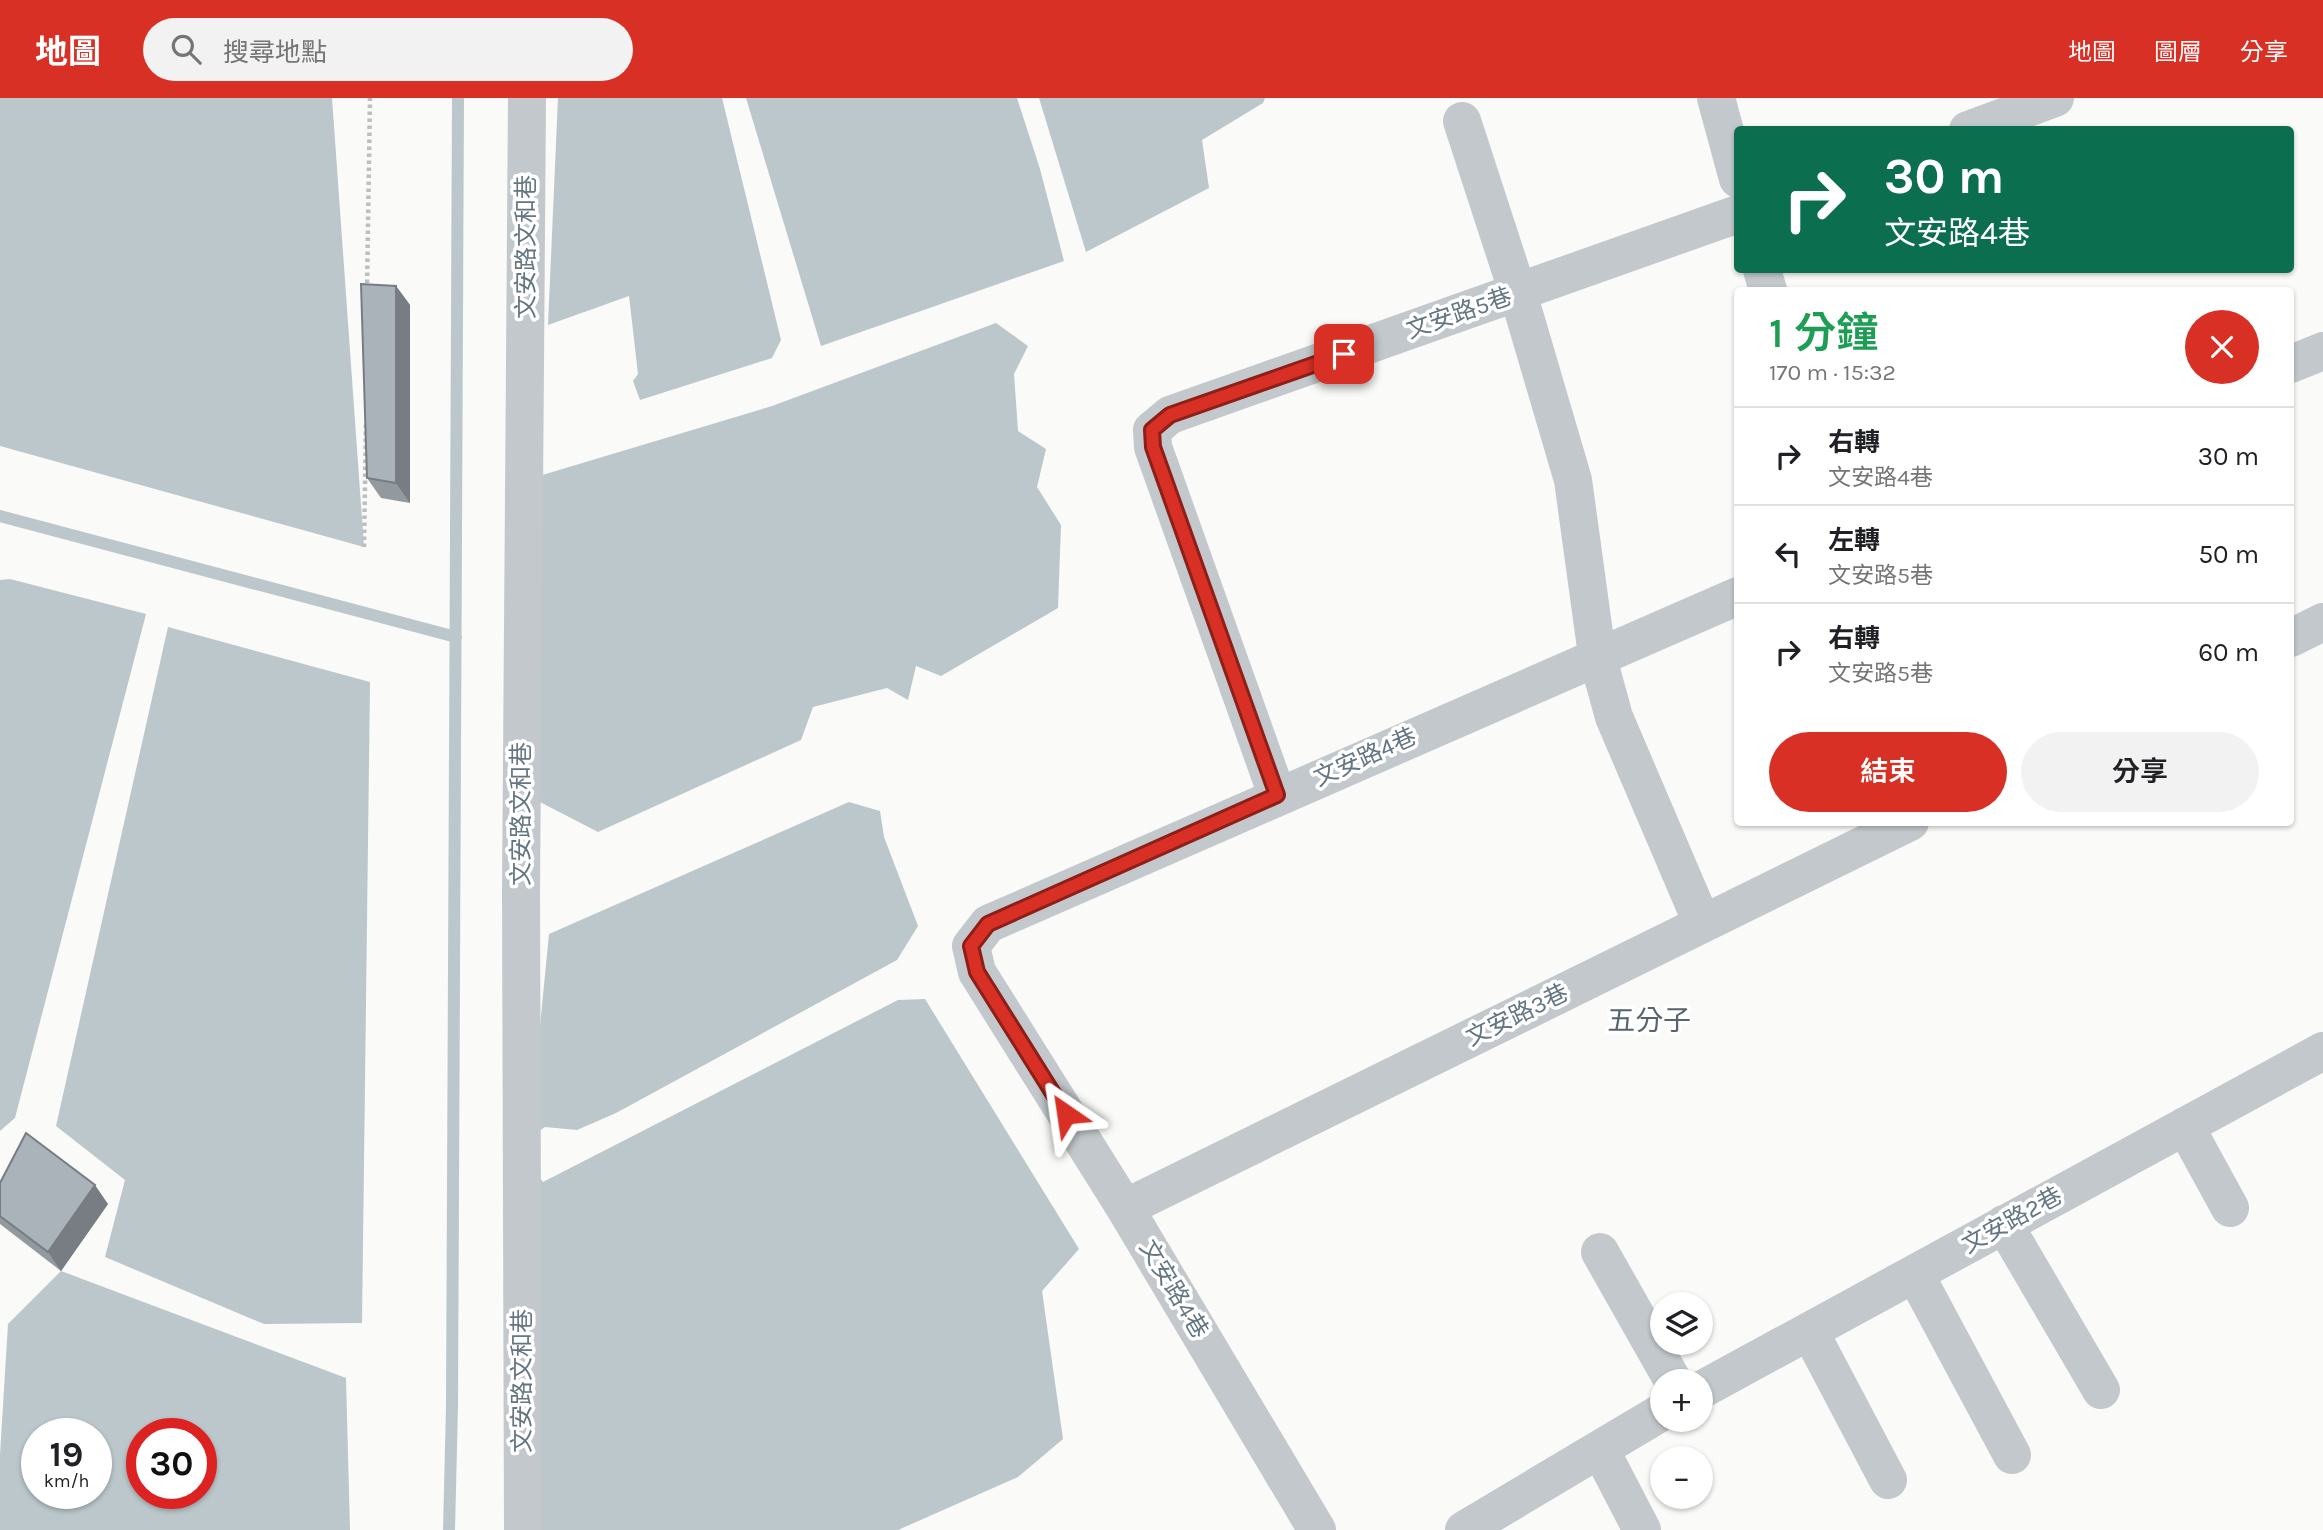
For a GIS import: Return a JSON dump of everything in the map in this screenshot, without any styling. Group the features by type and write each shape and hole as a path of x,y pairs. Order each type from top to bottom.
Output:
{"street":[{"name":"文安路文和巷","path":"523,1530 521,878 527,98"},
{"path":"1716,98 1734,164"},
{"path":"1979,126 2054,98"},
{"path":"1461,121 1518,293 1573,480 1597,655 1614,717 1702,923"},
{"name":"文安路5巷","path":"1277,795 1153,447 1152,430 1170,415 1734,215"},
{"path":"2294,363 2323,351"},
{"name":"文安路4巷","path":"1317,1530 1125,1208 977,972 971,946 988,924 1597,655 1734,598"},
{"path":"2294,636 2323,622"},
{"name":"文安路3巷","path":"1125,1208 1902,826"},
{"name":"文安路2巷","path":"1713,1384 2323,1051"},
{"path":"2185,1126 2230,1208"},
{"path":"2004,1224 2101,1390"},
{"path":"1600,1252 1667,1369"},
{"path":"1915,1274 2012,1455"},
{"path":"1810,1332 1888,1480"},
{"path":"1464,1530 1506,1520 1601,1451 1650,1420"},
{"path":"1601,1451 1642,1530"}],"path":[{"path":"367,302 370,98"},
{"path":"364,547 366,411"}],"shaded area":[{"path":"0,98 332,98 364,547 0,446"},
{"path":"558,98 722,98 781,340 772,358 640,400 633,381 638,374 629,296 548,325"},
{"path":"746,98 1017,98 1040,169 1064,261 821,346"},
{"path":"1039,98 1265,98 1263,103 1202,140 1209,188 1086,252"},
{"path":"996,323 1028,346 1014,374 1018,431 1046,449 1037,487 1061,525 1058,608 941,676 916,666 908,700 887,688 813,707 801,740 598,832 538,801 539,476 772,406"},
{"path":"10,579 146,614 15,1118 0,1131 0,580"},
{"path":"168,627 370,682 362,1323 264,1324 105,1257 125,1180 56,1126"},
{"path":"849,802 880,811 884,837 918,926 897,960 616,1113 577,1130 545,1127 529,1138 549,934"},
{"path":"925,999 1079,1249 1042,1291 1063,1439 1018,1477 898,1530 535,1530 532,1166 543,1182 898,1000"},
{"path":"61,1271 346,1378 350,1530 0,1530 0,1455 8,1324"}],"building":[{"path":"361,284 396,286 396,483 367,478"},
{"path":"26,1133 95,1185 48,1252 0,1216 0,1183"}],"waterway":[{"path":"449,1530 452,1406 458,98"},
{"path":"0,516 456,637"}],"district":[{"name":"五分子","path":"1649,1020"}],"route":[{"path":"1066,1114 977,972 971,946 988,924 1277,795 1153,447 1152,430 1170,415 1344,354"}]}
